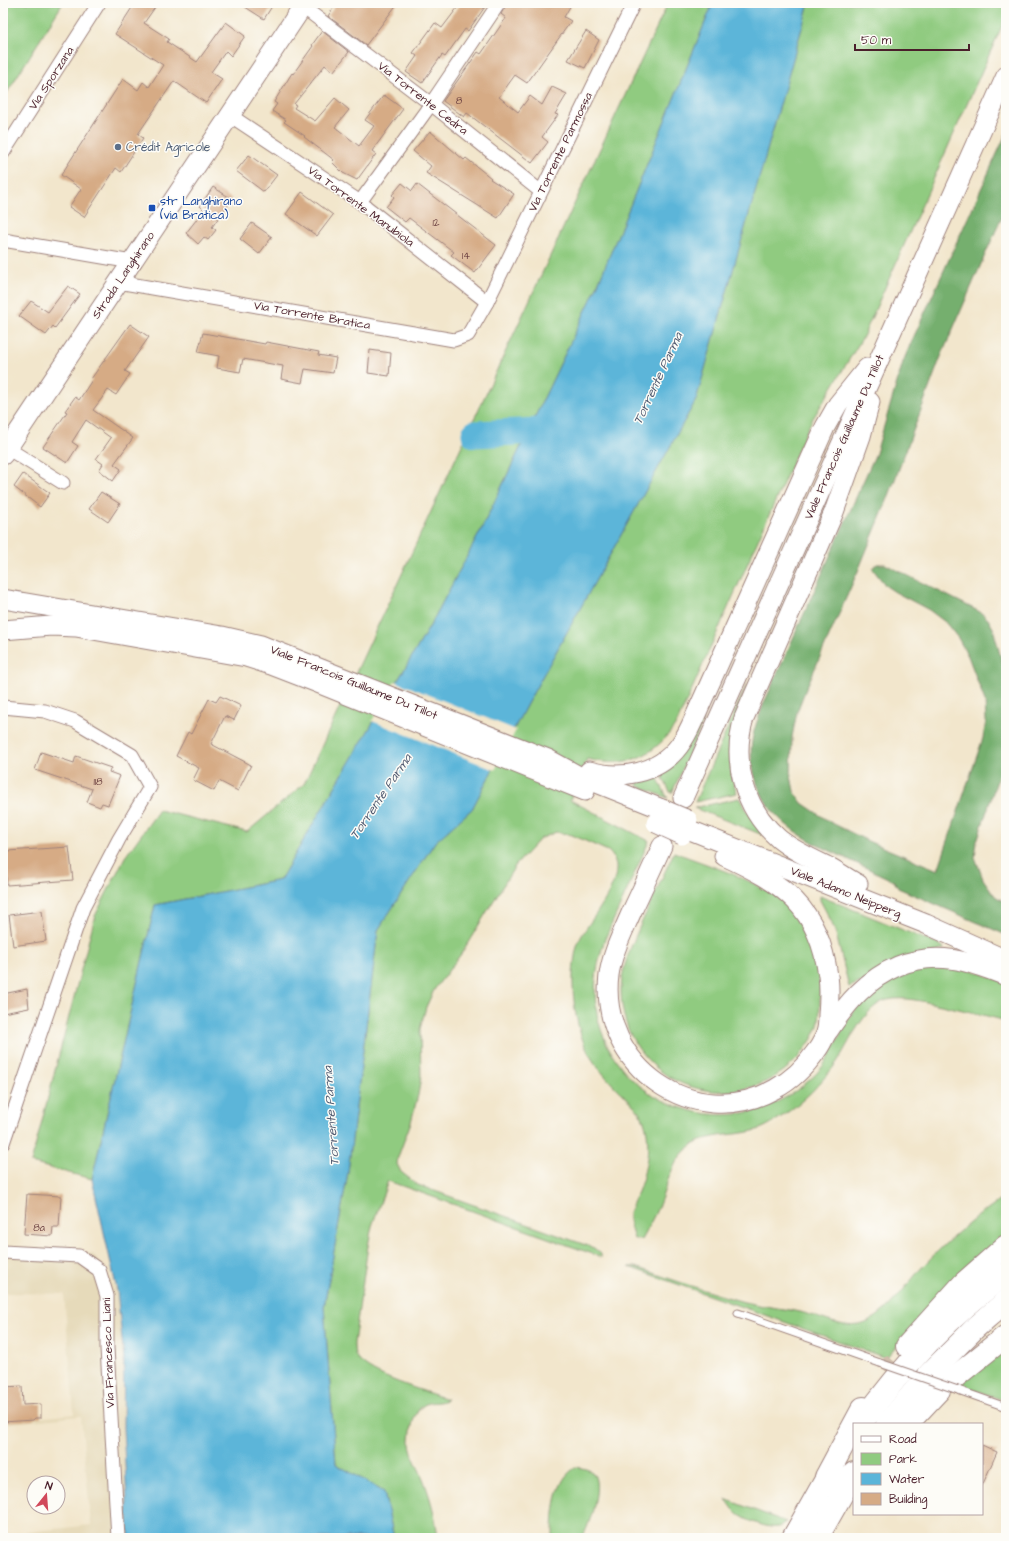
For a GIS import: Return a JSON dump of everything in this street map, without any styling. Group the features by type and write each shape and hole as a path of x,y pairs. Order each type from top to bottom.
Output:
{"highway":[{"path":"855,1423 887,1365 952,1294 1006,1246"},
{"path":"862,1423 893,1382 924,1348 961,1311 1006,1274"},
{"path":"908,1423 939,1384 974,1328 1006,1302"},
{"path":"888,1423 939,1384 1006,1336"},
{"path":"793,1538 853,1426"},
{"path":"826,1477 853,1436"},
{"path":"817,1538 853,1475"},
{"path":"826,1538 853,1495"}],"main road":[{"name":"Strada Langhirano","path":"5,451 304,5"},
{"name":"Viale Francois Guillaume Du Tillot","path":"683,798 1006,76"},
{"path":"579,777 634,774 650,769 659,764 678,747 693,721 825,427 838,404 884,346"},
{"path":"858,884 800,853 771,831 755,811 746,794 740,771 738,751 740,732 744,718 839,499 860,436 884,346"},
{"name":"Viale Francois Guillaume Du Tillot","path":"3,599 235,638 261,645 318,675 579,777 659,817"},
{"name":"Viale Francois Guillaume Du Tillot","path":"3,630 51,626 88,629 233,654 318,675 548,759 642,810 685,828"},
{"path":"685,828 768,878 792,896 804,910 818,936 828,971 830,995 826,1033"},
{"name":"Viale Adamo Neipperg","path":"685,828 858,884 931,913 1006,946"},
{"name":"Viale Adamo Neipperg","path":"685,828 926,924 1006,960"},
{"path":"662,846 614,953 609,975 610,1003 613,1020 623,1046 638,1066 662,1086 688,1098 713,1103 736,1102 763,1095 785,1083 811,1059 826,1033 848,1003 867,984 888,971 906,964 935,958 955,959 974,964 1006,976"}],"street":[{"name":"Via Sporzana","path":"4,149 99,3"},
{"path":"360,202 432,104 499,3"},
{"name":"Via Torrente Parmossa","path":"487,302 540,191 634,3"},
{"name":"Via Torrente Cedra","path":"304,5 432,104 540,191"},
{"name":"Via Torrente Manubiola","path":"230,116 360,202 487,302"},
{"path":"3,240 132,262"},
{"name":"Via Torrente Bratica","path":"118,282 454,340 468,335 487,302"},
{"name":"Strada Langhirano","path":"5,451 63,483"},
{"path":"3,707 45,711 75,722 132,755 150,787 119,839 83,908 3,1143"},
{"name":"Via Francesco Liani","path":"3,1252 79,1256 99,1270 107,1296 107,1348 118,1538"}],"lane":[{"path":"738,1313 1006,1407"}],"shaded area":[{"path":"3,1252 93,1254 117,1290 124,1359 123,1428 129,1538 10,1538 9,1534 91,1525 81,1416 3,1424 3,1412 28,1419 74,1414 64,1294 4,1293 5,1329 3,1329"}],"green space":[{"path":"3,3 63,3 3,99"},
{"path":"668,3 713,3 596,289 481,530 430,626 280,880 155,905 92,1179 31,1163 95,916 125,857 159,810 247,832 304,784"},
{"path":"809,3 1006,3 1006,17 863,337 805,434 677,723 659,744 638,758 615,762 601,762 587,759 570,800 649,841 605,939 600,956 595,990 599,1022 604,1038 612,1053 622,1068 641,1087 655,1096 679,1107 717,1115 753,1111 787,1097 802,1086 817,1073 827,1060 857,1006 872,990 892,976 903,972 928,967 959,967 1006,983 1006,1021 914,1000 894,999 887,1000 879,1004 871,1010 858,1026 830,1071 812,1092 797,1105 772,1123 757,1130 710,1138 693,1145 685,1151 672,1169 662,1198 641,1240 634,1239 629,1215 646,1166 648,1139 644,1121 638,1111 607,1078 590,1056 585,1047 579,1027 573,995 574,960 577,947 585,930 608,895 616,871 615,860 608,851 572,835 556,832 540,839 515,866 461,954 434,990 426,1007 420,1029 421,1077 418,1095 397,1164 401,1172 418,1185 594,1248 601,1254 601,1257 388,1181 372,1226 368,1246 354,1343 355,1353 357,1358 364,1365 385,1377 447,1399 424,1405 420,1408 413,1422 410,1439 412,1453 431,1502 438,1538 394,1538 384,1492 336,1464 324,1307 348,1172 378,930 435,842 472,809 527,704 696,400"},
{"path":"1006,134 1006,208 940,359 887,501 797,712 792,737 791,776 794,791 802,803 830,822 870,842 938,870 983,738 986,721 985,701 968,656 958,638 945,622 929,610 886,586 872,568 877,564 885,564 980,612 988,619 993,628 1006,677 1006,753 977,841 975,857 983,879 995,896 1006,903 1006,935 898,888 894,881 825,849 799,834 777,816 768,805 755,777 751,750 754,731 764,703 876,453 903,362 910,345"},
{"path":"747,684 734,725 730,752 733,779 737,793 695,802"},
{"path":"704,719 672,793 670,792 660,772"},
{"path":"656,775 668,798 638,786 637,783"},
{"path":"739,798 763,835 694,808"},
{"path":"674,852 746,880 760,887 784,903 791,911 808,939 812,938 818,958 821,973 820,1014 818,1026 814,1036 798,1058 772,1078 743,1089 714,1091 685,1085 660,1071 639,1049 626,1022 621,989 625,964 640,926"},
{"path":"820,896 942,946 944,949 849,987 836,934 820,900"},
{"path":"1006,1196 1006,1236 908,1332 886,1358 629,1267 635,1267 744,1302 804,1313 844,1325 861,1325 877,1317 892,1303 918,1271 944,1245 974,1219"},
{"path":"1006,1347 1006,1401 960,1385"},
{"path":"577,1467 592,1472 595,1478 596,1495 588,1524 582,1538 553,1538 556,1498 559,1488 569,1472"},
{"path":"725,1499 786,1522 778,1527 769,1527 757,1523 740,1516"}],"water":[{"name":"Torrente Parma","path":"713,3 809,3 696,400 527,704 472,809 435,842 378,930 348,1172 324,1307 336,1464 384,1492 394,1538 129,1538 123,1428 124,1359 117,1290 92,1179 155,905 280,880 430,626 481,530 596,289"}],"pier":[{"path":"395,681 516,730 495,770 372,721"}],"building":[{"path":"135,3 158,3 144,23 169,39 167,42 197,62 226,22 245,36 231,56 226,51 211,72 222,79 206,103 174,81 138,134 143,138 121,172 116,168 84,217 69,207 81,189 61,175 123,79 138,90 143,82 149,87 163,65 115,34"},
{"path":"239,3 274,3 264,19"},
{"path":"337,3 398,3 366,45 328,16"},
{"path":"461,3 489,3 468,31 465,29 445,57 442,55 422,83 406,72 417,56 413,53 435,23 442,28"},
{"path":"507,3 572,3 564,17 571,21 527,83 515,75 499,97 518,112 530,96 542,105 552,87 567,94 555,114 558,115 542,137 548,142 532,163 467,113 464,117 443,101 478,52 481,54 506,18 501,14"},
{"path":"322,31 349,52 333,72 325,65 294,104 296,105 294,108 315,121 335,98 349,110 335,127 359,146 374,126 365,120 384,95 403,109 372,151 376,154 357,180 343,173 332,162 334,160 304,137 305,136 284,122 286,120 272,111 277,104 274,102 292,73 293,74"},
{"path":"586,31 599,40 585,68 568,60"},
{"path":"430,131 464,160 466,158 491,178 490,179 514,194 498,218 426,173 431,166 413,151"},
{"path":"249,155 277,175 264,192 236,171"},
{"path":"402,183 412,191 417,184 496,245 475,273 451,255 454,252 409,218 405,222 386,207 394,197 392,195"},
{"path":"213,187 232,199 212,227 216,230 208,240 204,237 198,244 186,233 204,210 200,206"},
{"path":"302,192 333,215 317,236 286,214"},
{"path":"252,223 272,237 259,254 240,239"},
{"path":"68,286 80,294 55,328 53,326 46,335 19,316 31,301 48,312"},
{"path":"130,324 149,337 125,371 130,374 116,395 108,390 93,410 133,438 114,464 121,469 113,481 99,470 103,464 96,459 111,438 86,420 72,442 78,446 67,463 43,447 67,412 65,411 75,397 79,400 92,380 91,379"},
{"path":"203,333 265,344 266,342 319,352 318,355 336,358 333,373 305,369 302,383 281,379 283,366 243,359 240,372 217,368 219,356 198,352"},
{"path":"370,350 391,353 389,376 368,373"},
{"path":"23,474 50,493 40,507 14,487"},
{"path":"101,492 120,504 108,522 89,509"},
{"path":"220,696 241,706 234,720 225,716 211,744 251,765 238,791 219,781 214,791 193,780 199,768 176,756 188,732 191,734 209,699 216,702"},
{"path":"41,752 74,763 76,756 111,768 109,772 120,776 108,805 102,803 100,807 87,802 92,789 35,770"},
{"path":"69,847 73,880 7,885 4,858 7,851"},
{"path":"42,911 46,941 13,946 9,915"},
{"path":"27,989 29,1008 3,1013 3,994"},
{"path":"27,1194 61,1196 59,1227 53,1227 52,1236 24,1234"},
{"path":"22,1386 23,1405 41,1404 41,1418 3,1422 3,1387"},
{"path":"983,1445 997,1452 983,1484"}],"waterway":[{"path":"475,434 539,431 565,427"}],"tunnel":[{"path":"887,1372 895,1362"}],"place":[{"name":"Crédit Agricole","path":"118,147"},
{"name":"str Langhirano (via Bratica)","path":"152,208"}]}
